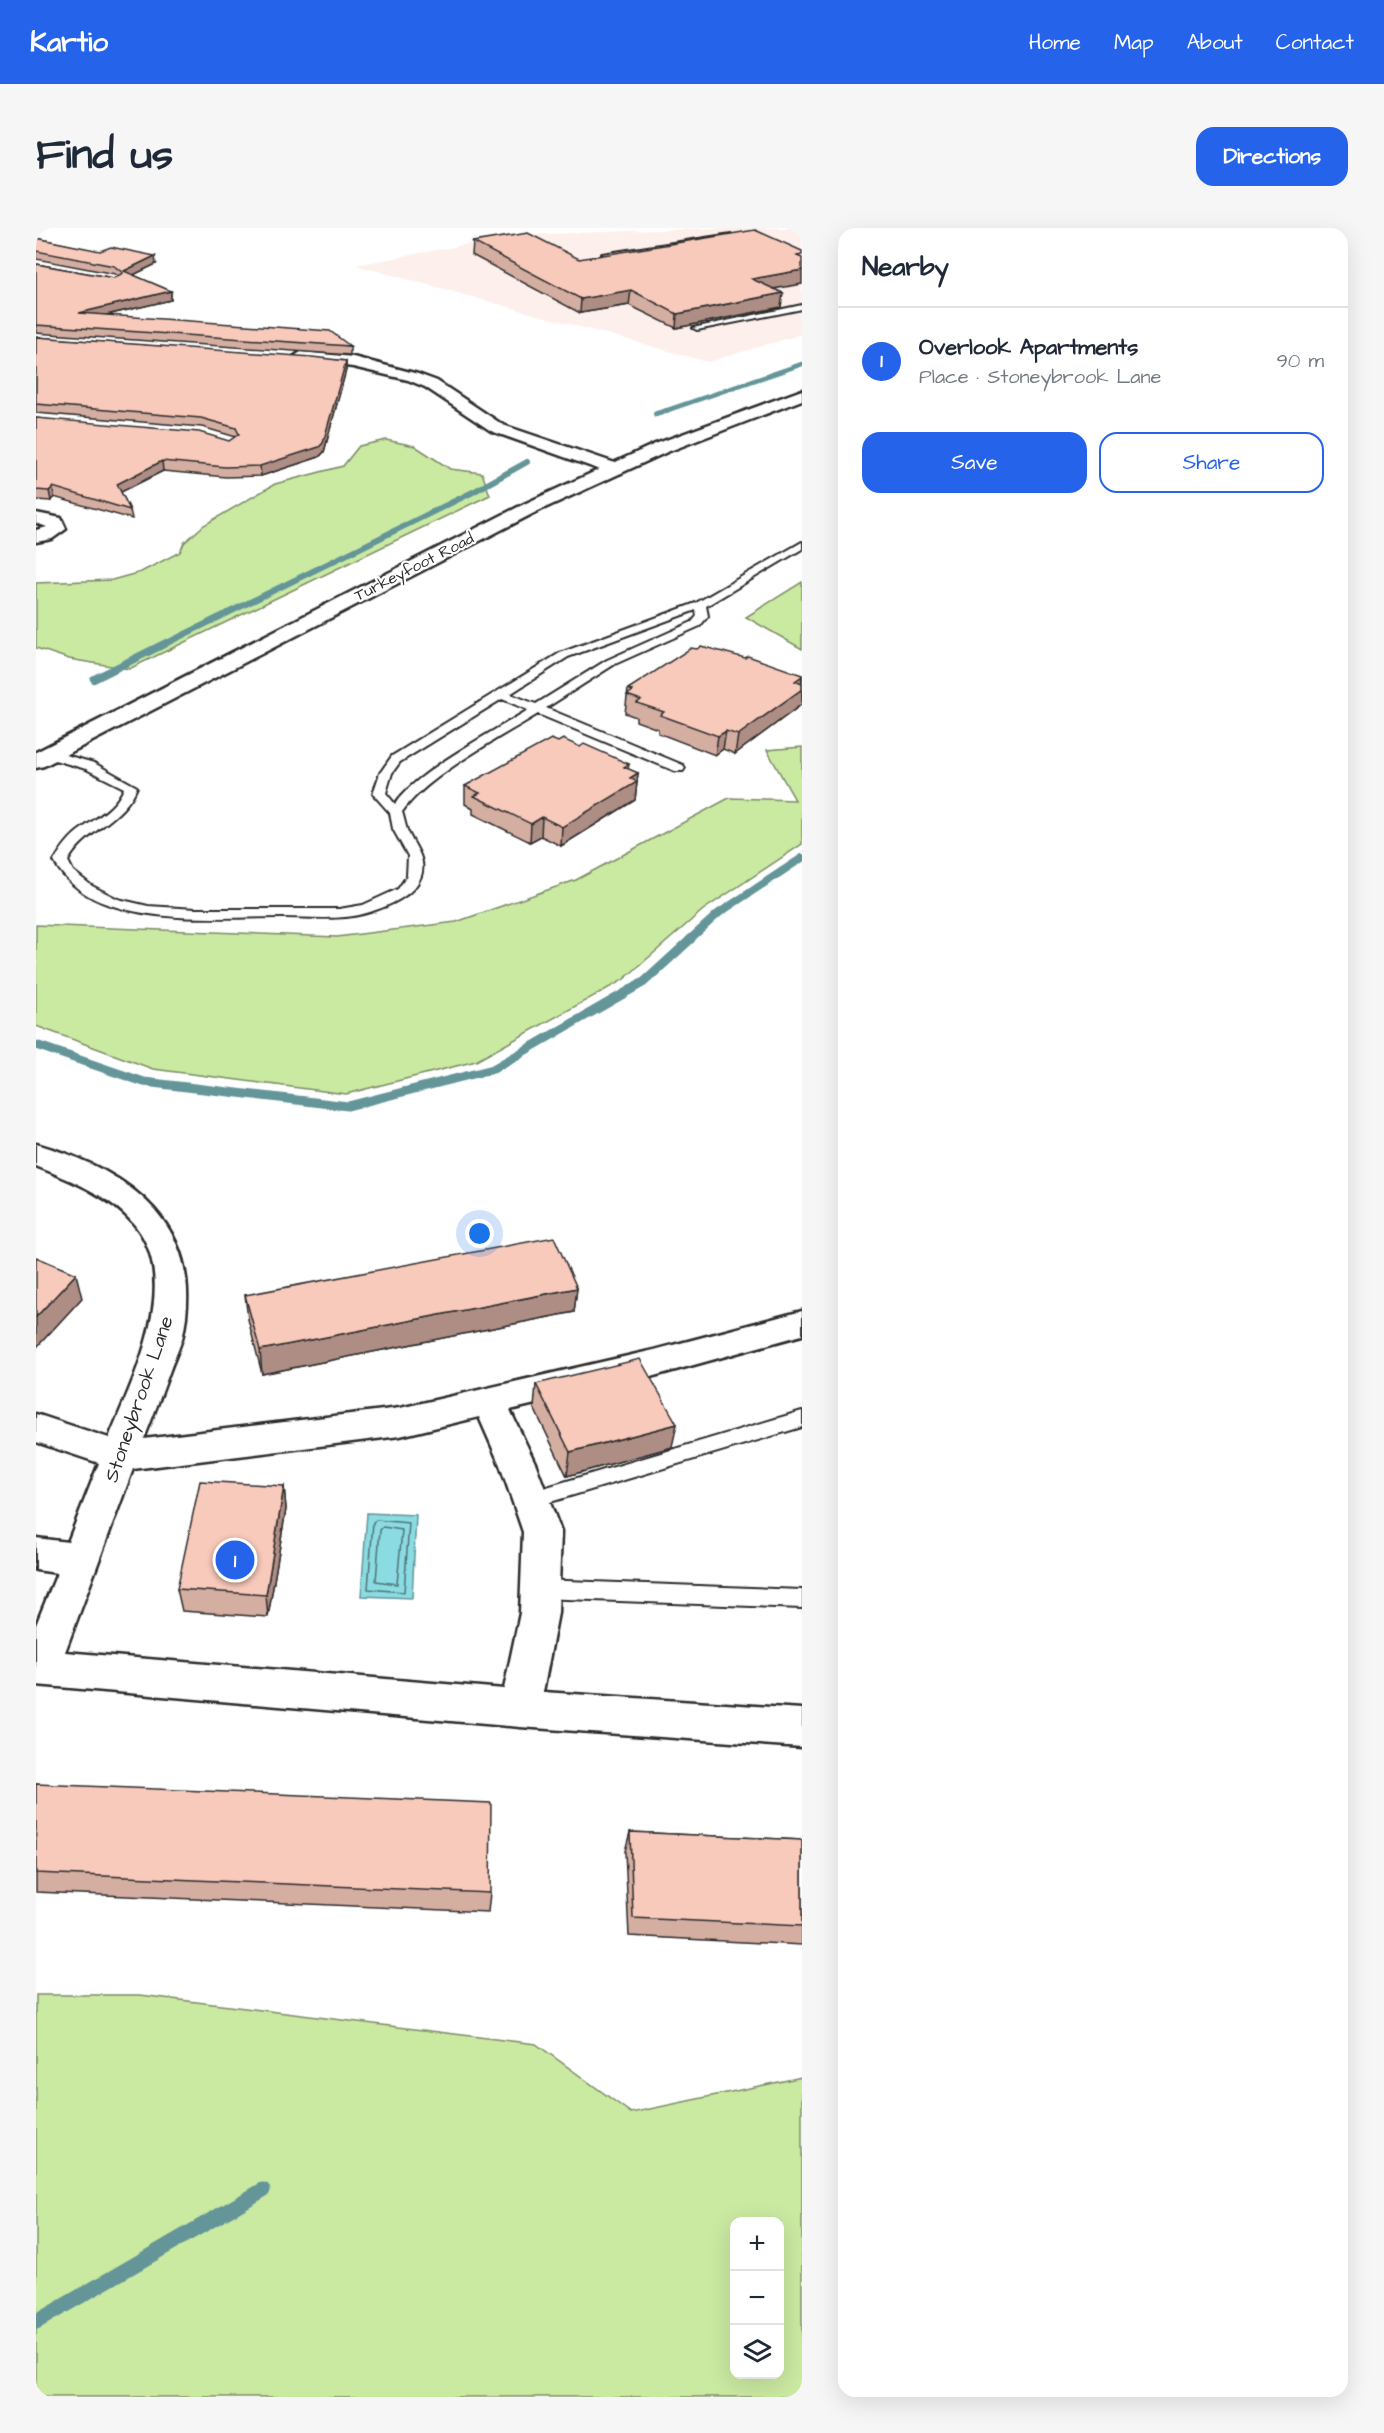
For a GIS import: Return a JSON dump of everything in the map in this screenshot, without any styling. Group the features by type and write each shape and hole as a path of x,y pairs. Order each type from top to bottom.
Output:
{"street":[{"path":"290,357 353,362 413,377 431,384 497,428 615,469"},
{"name":"Turkeyfoot Road","path":"40,754 530,507 718,426 802,395"},
{"path":"36,518 56,522 57,529 45,535 36,536"},
{"name":"Stoneybrook Lane","path":"36,1154 89,1175 119,1192 146,1215 164,1245 171,1279 171,1308 166,1335 38,1667"},
{"path":"36,1428 120,1456 400,1422 654,1363 802,1323"},
{"path":"489,1401 518,1465 542,1532 539,1613 520,1709"},
{"path":"36,1554 81,1560"},
{"path":"38,1667 520,1709 802,1728"}],"lane":[{"path":"606,254 682,241 744,236"},
{"path":"697,328 802,307"},
{"path":"40,754 90,766 131,787 128,797 116,810 71,845 61,861 67,873 87,889 113,902 148,910 196,913 339,913 366,909 403,892 414,876 415,856 400,829 396,812 379,794 386,773 396,759 564,656 700,605 802,545"},
{"path":"396,812 406,797 424,781 536,709 611,662 696,624 703,616 700,605"},
{"path":"501,694 679,768"},
{"path":"530,1500 802,1419"},
{"path":"540,1588 802,1599"}],"shaded area":[{"path":"721,228 802,228 802,334 708,362 356,265 519,235"}],"green space":[{"path":"386,440 415,446 450,469 482,473 490,495 129,669 69,659 36,648 36,583 112,580 141,572 180,552 184,543 204,525 275,484 343,466 359,446"},
{"path":"802,582 802,649 746,617"},
{"path":"802,747 802,844 703,910 623,980 476,1061 346,1094 153,1069 36,1026 36,925 337,937 456,922 576,880 729,798 795,800 767,750"},
{"path":"36,1995 140,1995 536,2044 631,2113 802,2077 802,2397 36,2397"}],"water":[{"path":"367,1513 416,1515 412,1598 361,1596"}],"building":[{"path":"755,230 802,251 802,255 797,256 802,258 802,270 752,279 783,293 677,314 631,290 581,299 473,242 528,233 579,259"},
{"path":"36,238 100,251 111,247 155,256 124,271 171,291 79,313 330,331 350,346 36,325 36,264 114,278 123,273 114,266 36,251"},
{"path":"36,337 346,361 323,443 319,447 260,466 225,467 162,461 117,484 130,510 53,487 49,491 36,490 36,418 199,432 229,441 239,434 236,428 201,418 36,404"},
{"path":"701,646 745,658 748,656 802,675 795,681 802,684 802,689 738,735 726,731 718,736 660,715 664,712 637,703 641,700 627,695 633,691 628,689 691,648 697,649"},
{"path":"551,739 558,742 563,739 580,747 584,744 629,764 624,767 638,773 630,778 637,782 562,827 542,817 531,824 474,796 480,793 465,786"},
{"path":"554,1237 577,1288 260,1350 245,1295"},
{"path":"36,1257 76,1274 36,1317"},
{"path":"640,1359 677,1424 570,1452 536,1384"},
{"path":"200,1481 284,1486 266,1595 177,1589"},
{"path":"36,1784 491,1803 490,1893 36,1873"},
{"path":"630,1832 802,1840 802,1926 633,1918"}],"waterway":[{"path":"662,412 802,364"},
{"path":"656,414 666,411"},
{"path":"163,645 473,492 527,462"},
{"path":"94,679 166,643"},
{"path":"689,940 719,913 802,858"},
{"path":"36,1045 144,1082 348,1106 493,1069 644,982 691,939"},
{"path":"36,2322 263,2190"}],"place":[{"name":"Overlook Apartments","path":"235,1560"}]}
